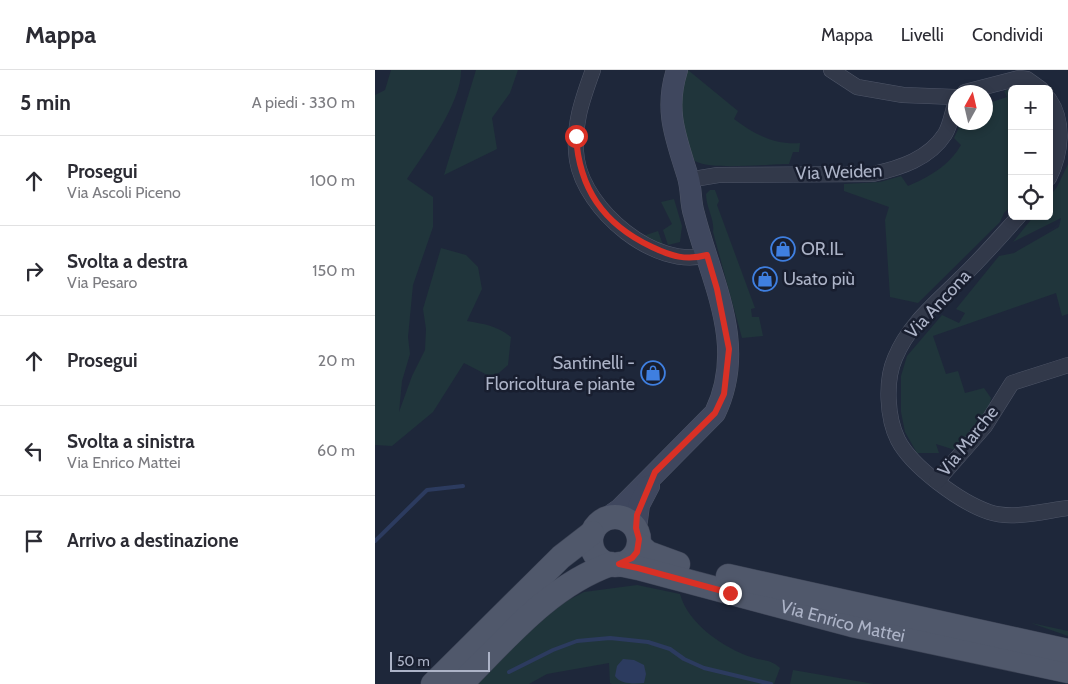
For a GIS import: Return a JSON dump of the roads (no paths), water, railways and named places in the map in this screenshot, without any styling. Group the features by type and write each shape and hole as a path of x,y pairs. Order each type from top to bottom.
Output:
{"main road":[{"path":"433,684 561,557 600,525 624,518 637,536 632,558 576,580 556,593 526,618 461,684"},
{"path":"600,525 593,549 597,556 615,564"},
{"name":"Via Enrico Mattei","path":"637,536 648,553 665,560 714,573 1068,650"},
{"name":"Via Enrico Mattei","path":"615,564 638,568 852,625 1068,671"},
{"path":"556,593 596,580 636,577 730,593"}],"street":[{"path":"593,70 579,112 576,136 577,161 582,175 599,207 625,231 666,254 684,259 707,255"},
{"path":"668,70 660,100 660,121 680,193 692,207"},
{"path":"600,525 620,509 715,413 724,394 729,349 717,289 692,207 693,195 671,121 670,101 677,70"},
{"path":"831,70 857,88 903,95 948,97"},
{"path":"992,85 1019,78 1027,79 1035,85"},
{"path":"1050,175 1059,148 1059,127 1056,109 1053,105"},
{"path":"660,121 664,122 678,171 682,178 688,180"},
{"name":"Via Weiden","path":"688,180 718,176 873,174 897,168 920,158 934,148 945,133 948,124"},
{"name":"Via Ancona","path":"937,481 909,455 898,440 892,422 889,399 890,376 894,360 909,332 926,312 1015,220"},
{"name":"Via Marche","path":"1068,365 1012,383 985,426 937,481 953,493 989,513 1009,515 1068,508"},
{"path":"637,536 639,505 655,472"}],"water":[{"path":"623,659 634,660 644,665 646,674 644,683 627,683 617,679 615,676 617,666"}],"waterway":[{"path":"375,541 427,490 463,486"},
{"path":"509,672 553,650 577,641 610,638 648,642 670,649 684,659 704,668 771,684"}],"place":[{"name":"OR.IL","path":"783,249"},
{"name":"Usato più","path":"765,279"},
{"name":"Santinelli - Floricoltura e piante","path":"653,373"}]}
